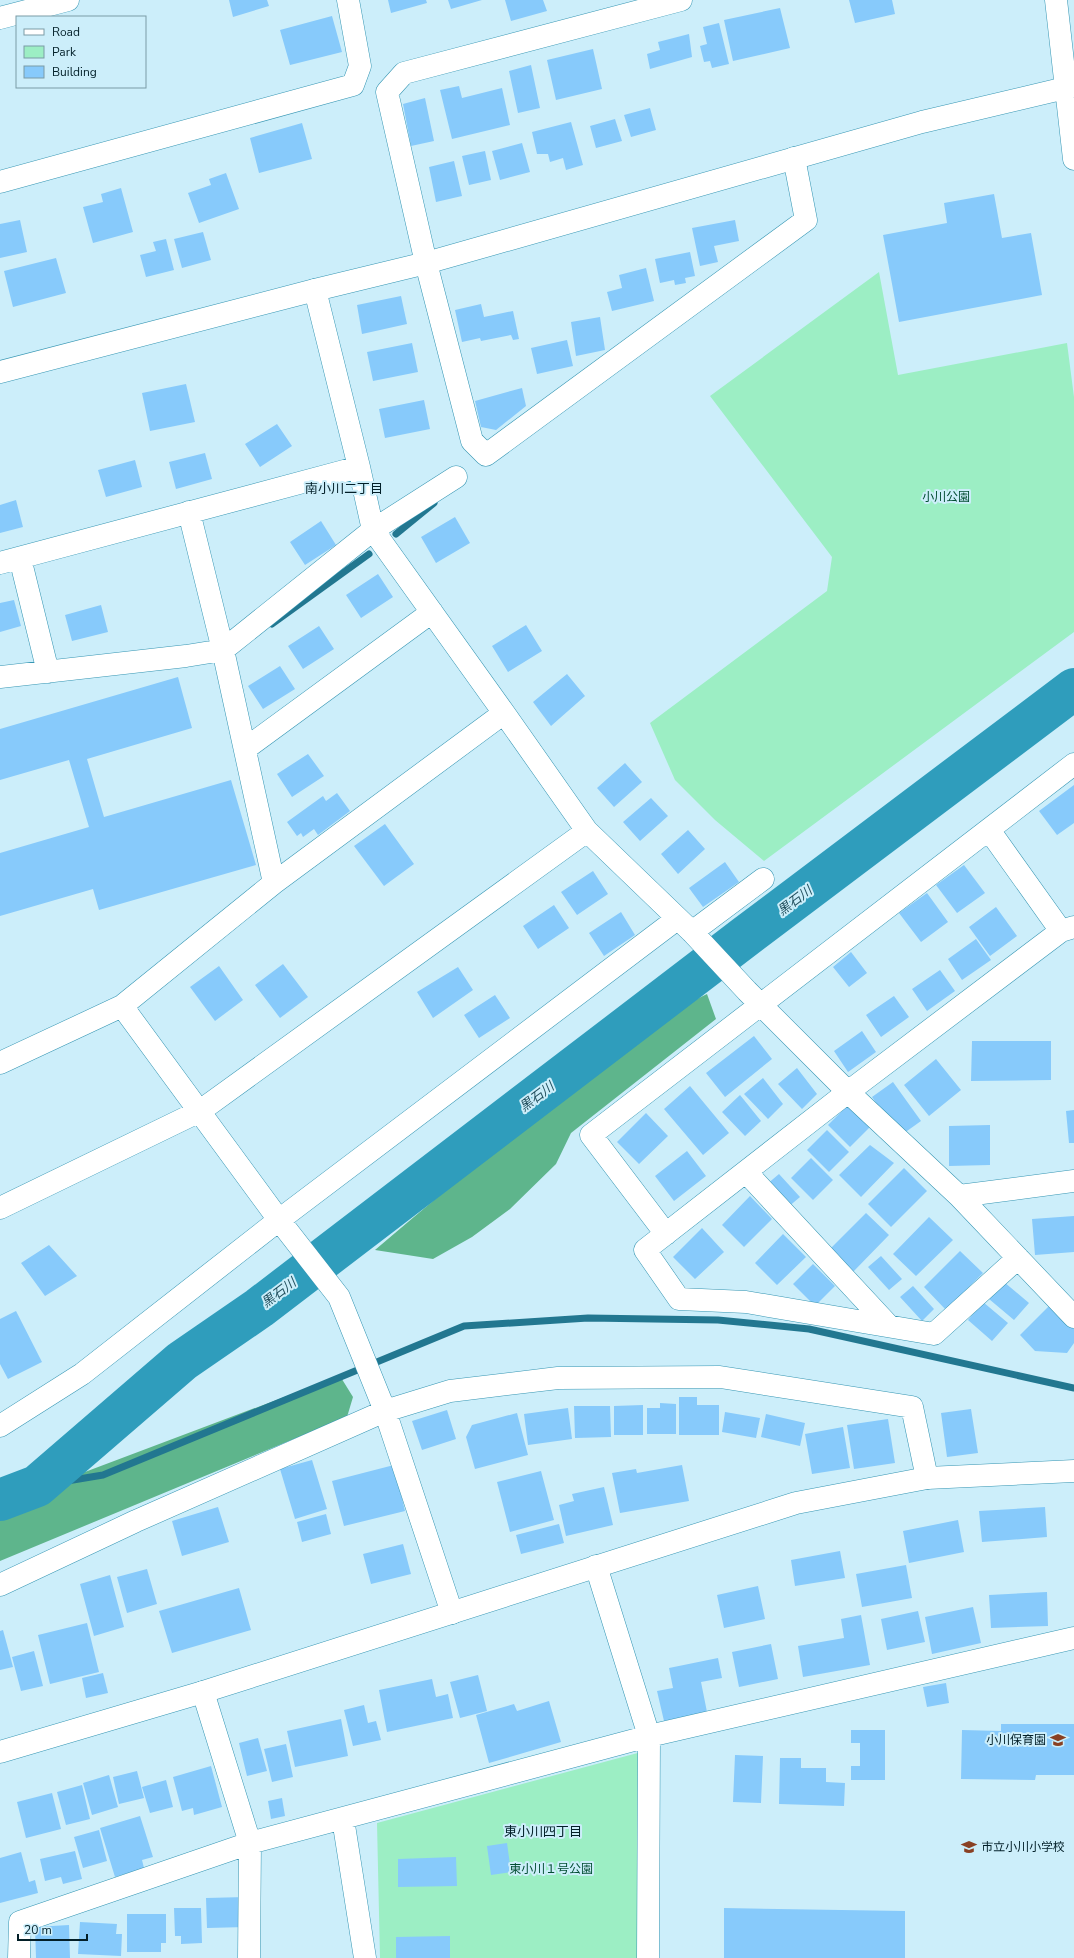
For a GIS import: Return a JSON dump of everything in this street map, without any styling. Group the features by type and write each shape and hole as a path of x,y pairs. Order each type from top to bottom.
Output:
{"street":[{"path":"0,18 68,0"},
{"path":"0,182 353,85 360,66 348,0"},
{"path":"681,0 404,73 387,92 426,263 472,441 486,455 806,220 794,158"},
{"path":"1056,0 1070,87 1074,159"},
{"path":"0,372 315,290 426,263 922,122 1070,87"},
{"path":"315,290 373,530 587,832 690,931 753,998 848,1092 959,1196 1074,1317"},
{"path":"48,672 10,560 359,467"},
{"path":"0,677 186,656 223,650 373,530 456,477"},
{"path":"189,512 223,650 274,883"},
{"path":"245,749 432,612"},
{"path":"0,1062 122,1006 274,883 504,713"},
{"path":"666,1234 591,1135 753,998 988,830 1074,764"},
{"path":"988,830 1068,929 848,1092 645,1250 679,1299 746,1302 934,1334 1018,1258"},
{"path":"0,1208 200,1111 587,832"},
{"path":"0,1426 82,1374 279,1220 763,879"},
{"path":"122,1006 279,1220 339,1297 385,1411 452,1613"},
{"path":"746,1172 889,1326"},
{"path":"959,1196 1074,1181"},
{"path":"0,1584 136,1521 385,1411 450,1391 558,1378 720,1377 912,1407 927,1478"},
{"path":"0,1752 203,1692 796,1503 927,1478 1074,1471"},
{"path":"596,1566 649,1736 648,1958"},
{"path":"19,1958 20,1922 250,1843 649,1736 1074,1638"},
{"path":"203,1692 250,1843 249,1958"},
{"path":"343,1819 365,1958"}],"green space":[{"name":"小川公園","path":"879,272 898,375 1067,343 1074,397 1074,632 764,861 715,820 675,780 650,723 827,591 832,557 710,396"},
{"path":"707,994 716,1019 571,1133 556,1164 510,1209 472,1237 433,1259 375,1250 450,1186 624,1047 656,1023"},
{"path":"340,1376 353,1397 347,1417 0,1561 0,1504"},
{"name":"東小川１号公園","path":"645,1751 641,1958 380,1958 377,1823"}],"building":[{"path":"229,0 267,0 269,6 233,17"},
{"path":"388,0 426,0 427,3 391,13"},
{"path":"448,0 482,0 451,9"},
{"path":"505,0 543,0 547,11 511,21"},
{"path":"849,0 892,0 895,14 855,23"},
{"path":"780,8 790,48 733,61 724,20"},
{"path":"332,16 342,52 290,65 280,30"},
{"path":"719,23 729,64 712,68 710,61 704,62 700,46 707,44 703,27"},
{"path":"689,34 692,57 650,69 647,54 660,50 658,42"},
{"path":"593,49 602,89 556,100 547,60"},
{"path":"531,65 540,108 518,113 509,71"},
{"path":"459,86 462,98 502,88 510,125 452,139 440,90"},
{"path":"425,98 434,141 411,146 403,104"},
{"path":"650,108 656,130 631,137 624,115"},
{"path":"615,119 622,141 596,148 590,126"},
{"path":"571,122 583,165 566,170 563,158 550,162 548,154 537,154 532,132"},
{"path":"302,123 312,159 259,173 250,138"},
{"path":"522,143 530,172 500,180 492,151"},
{"path":"485,151 491,180 469,185 462,156"},
{"path":"454,161 462,196 436,202 429,167"},
{"path":"226,173 239,209 199,223 188,193 211,185 209,179"},
{"path":"121,188 133,232 93,243 83,207 103,202 101,194"},
{"path":"994,194 1002,238 1031,233 1042,295 899,322 883,235 947,223 944,203"},
{"path":"20,220 27,252 0,258 0,224"},
{"path":"735,220 739,241 714,246 718,262 700,266 692,228"},
{"path":"203,232 211,260 182,268 174,239"},
{"path":"166,239 174,270 146,277 140,255 156,251 153,242"},
{"path":"690,252 695,276 685,278 686,283 675,285 674,280 660,283 655,259"},
{"path":"56,258 66,293 13,307 4,271"},
{"path":"646,268 654,301 612,311 607,292 622,288 619,275"},
{"path":"401,296 407,324 362,334 357,305"},
{"path":"481,304 484,317 513,311 519,339 513,340 511,335 481,341 480,338 462,342 455,310"},
{"path":"600,317 605,350 576,356 571,322"},
{"path":"567,340 573,366 537,374 531,348"},
{"path":"412,343 418,372 373,381 367,352"},
{"path":"186,384 195,422 150,431 142,393"},
{"path":"522,388 526,406 496,430 481,427 475,401"},
{"path":"424,400 430,429 385,438 379,409"},
{"path":"277,424 292,446 260,467 245,444"},
{"path":"205,453 212,479 176,489 169,462"},
{"path":"135,460 142,487 106,497 98,470"},
{"path":"16,500 23,527 0,533 0,505"},
{"path":"455,517 470,543 436,563 421,537"},
{"path":"321,521 336,545 305,565 290,542"},
{"path":"378,574 393,597 361,618 346,595"},
{"path":"14,600 21,626 0,632 0,603"},
{"path":"101,605 108,632 72,641 65,615"},
{"path":"526,625 542,651 508,672 492,646"},
{"path":"319,626 334,649 303,669 288,646"},
{"path":"280,666 295,689 263,709 248,686"},
{"path":"567,674 585,696 551,726 533,702"},
{"path":"178,677 192,728 87,759 104,817 231,780 256,865 99,910 93,889 0,916 0,853 89,827 69,760 0,780 0,729"},
{"path":"308,754 324,776 292,797 277,774"},
{"path":"625,763 642,782 614,807 597,788"},
{"path":"1074,785 1074,823 1057,835 1039,811"},
{"path":"337,793 350,811 318,835 314,829 303,837 301,833 297,836 287,822 323,796 326,801"},
{"path":"651,798 668,816 640,841 623,822"},
{"path":"385,824 414,864 384,886 354,846"},
{"path":"688,830 705,849 678,874 661,854"},
{"path":"725,862 739,882 703,907 689,888"},
{"path":"964,865 985,893 957,913 936,885"},
{"path":"593,871 608,894 577,915 561,892"},
{"path":"927,893 948,922 921,942 899,913"},
{"path":"554,905 569,928 538,949 523,926"},
{"path":"996,907 1017,936 990,956 969,927"},
{"path":"621,912 635,935 604,956 589,933"},
{"path":"976,939 991,960 962,980 948,959"},
{"path":"851,952 867,973 849,987 833,967"},
{"path":"283,964 308,997 280,1018 255,985"},
{"path":"219,966 243,1000 215,1021 190,987"},
{"path":"458,967 473,990 433,1018 417,992"},
{"path":"940,970 955,991 927,1011 912,989"},
{"path":"495,995 510,1018 479,1038 464,1015"},
{"path":"894,996 909,1017 881,1037 866,1015"},
{"path":"862,1031 876,1052 848,1072 834,1051"},
{"path":"754,1036 772,1059 725,1097 706,1073"},
{"path":"972,1041 1051,1041 1051,1080 971,1081"},
{"path":"936,1059 961,1090 929,1116 904,1085"},
{"path":"797,1068 817,1094 802,1109 778,1084"},
{"path":"763,1078 783,1104 768,1119 744,1094"},
{"path":"893,1082 921,1121 900,1136 872,1097"},
{"path":"690,1086 729,1133 703,1155 664,1109"},
{"path":"740,1095 761,1121 745,1136 722,1112"},
{"path":"848,1105 870,1127 850,1147 828,1125"},
{"path":"1074,1110 1074,1143 1069,1143 1066,1111"},
{"path":"646,1113 668,1136 639,1164 617,1142"},
{"path":"990,1125 990,1165 949,1166 949,1126"},
{"path":"827,1130 849,1152 829,1172 807,1150"},
{"path":"870,1145 894,1163 861,1197 839,1175"},
{"path":"687,1151 706,1176 674,1201 655,1176"},
{"path":"811,1158 833,1180 813,1200 791,1178"},
{"path":"904,1168 927,1191 891,1227 868,1204"},
{"path":"779,1174 800,1197 787,1208 766,1185"},
{"path":"750,1196 772,1219 744,1247 722,1225"},
{"path":"866,1213 889,1235 853,1272 830,1249"},
{"path":"1074,1216 1074,1252 1035,1255 1032,1219"},
{"path":"929,1217 953,1240 916,1276 893,1254"},
{"path":"702,1228 724,1252 695,1279 673,1257"},
{"path":"783,1234 806,1257 777,1285 755,1263"},
{"path":"49,1245 77,1276 45,1296 21,1263"},
{"path":"960,1251 983,1273 946,1310 924,1287"},
{"path":"881,1256 902,1279 889,1290 868,1267"},
{"path":"813,1264 835,1286 815,1306 793,1284"},
{"path":"1004,1282 1029,1303 1014,1320 989,1299"},
{"path":"913,1286 934,1309 922,1321 900,1297"},
{"path":"983,1302 1008,1323 992,1341 968,1320"},
{"path":"1049,1306 1074,1329 1074,1343 1067,1353 1035,1351 1020,1335"},
{"path":"16,1311 42,1362 8,1379 0,1364 0,1319"},
{"path":"679,1397 697,1397 697,1405 719,1405 719,1435 679,1435"},
{"path":"660,1403 676,1404 676,1434 647,1434 647,1408 660,1408"},
{"path":"643,1405 643,1435 614,1435 614,1406"},
{"path":"574,1406 610,1406 611,1437 575,1438"},
{"path":"568,1408 572,1439 528,1445 524,1414"},
{"path":"971,1409 978,1453 947,1457 941,1413"},
{"path":"447,1410 456,1439 422,1450 412,1421"},
{"path":"725,1412 760,1418 756,1438 722,1432"},
{"path":"517,1413 528,1455 475,1469 466,1437 472,1425"},
{"path":"766,1414 805,1423 800,1446 761,1437"},
{"path":"888,1419 895,1463 854,1469 847,1425"},
{"path":"843,1427 850,1468 812,1474 805,1434"},
{"path":"312,1460 327,1509 295,1519 280,1469"},
{"path":"394,1465 405,1511 344,1526 332,1481"},
{"path":"682,1465 689,1501 620,1513 612,1473 636,1469 637,1473"},
{"path":"541,1471 554,1520 510,1532 497,1482"},
{"path":"604,1487 613,1525 566,1536 559,1505 574,1501 572,1494"},
{"path":"218,1507 229,1542 182,1556 172,1521"},
{"path":"1045,1507 1047,1537 982,1542 979,1511"},
{"path":"326,1514 331,1534 302,1542 297,1522"},
{"path":"958,1520 964,1552 909,1563 903,1531"},
{"path":"559,1524 564,1543 521,1554 516,1535"},
{"path":"403,1544 411,1574 371,1584 363,1554"},
{"path":"840,1551 845,1578 795,1586 791,1560"},
{"path":"906,1565 912,1598 862,1607 856,1574"},
{"path":"147,1569 157,1604 127,1613 117,1577"},
{"path":"110,1575 124,1627 94,1636 80,1584"},
{"path":"758,1586 765,1619 724,1628 717,1595"},
{"path":"239,1588 251,1630 172,1653 159,1611"},
{"path":"1047,1592 1048,1626 991,1628 989,1595"},
{"path":"973,1607 981,1643 932,1654 925,1617"},
{"path":"918,1611 925,1642 887,1650 881,1619"},
{"path":"861,1615 870,1665 803,1677 798,1646 844,1638 841,1619"},
{"path":"87,1623 99,1672 50,1684 38,1635"},
{"path":"3,1630 13,1667 0,1670 0,1631"},
{"path":"771,1644 778,1679 739,1687 732,1652"},
{"path":"34,1651 43,1686 21,1691 12,1657"},
{"path":"718,1658 722,1678 701,1682 707,1712 664,1721 657,1691 673,1688 669,1668"},
{"path":"103,1673 108,1693 86,1698 82,1678"},
{"path":"478,1675 487,1711 460,1718 450,1682"},
{"path":"432,1679 436,1697 448,1694 453,1718 387,1732 379,1690"},
{"path":"946,1683 949,1703 927,1707 923,1687"},
{"path":"549,1701 561,1742 489,1763 476,1715 514,1704 517,1711"},
{"path":"364,1705 368,1723 376,1721 381,1740 353,1746 344,1710"},
{"path":"341,1719 348,1756 295,1767 287,1731"},
{"name":"小川保育園","path":"1001,1724 1074,1724 1074,1775 1036,1775 1035,1780 961,1779 962,1730 1001,1731"},
{"path":"851,1730 885,1730 885,1780 851,1780 851,1766 860,1766 860,1743 851,1743"},
{"path":"258,1738 267,1771 247,1776 239,1743"},
{"path":"286,1744 293,1777 272,1782 264,1749"},
{"path":"735,1755 763,1756 761,1803 733,1802"},
{"path":"780,1758 801,1758 801,1768 826,1768 826,1782 845,1783 844,1806 779,1804"},
{"path":"211,1766 222,1807 194,1815 193,1808 182,1811 173,1777"},
{"path":"137,1771 144,1798 119,1804 113,1777"},
{"path":"109,1775 118,1807 92,1815 83,1783"},
{"path":"166,1780 173,1807 150,1813 142,1787"},
{"path":"82,1785 90,1819 66,1825 57,1792"},
{"path":"52,1793 61,1829 26,1838 17,1802"},
{"path":"282,1798 285,1816 271,1819 268,1801"},
{"path":"140,1816 153,1857 142,1860 144,1868 115,1877 100,1828"},
{"path":"99,1830 107,1861 83,1868 74,1837"},
{"path":"507,1843 511,1872 491,1875 487,1846"},
{"path":"75,1851 82,1879 63,1884 61,1877 45,1881 40,1859"},
{"path":"21,1852 29,1882 35,1880 38,1893 0,1903 0,1858"},
{"path":"456,1857 457,1886 398,1887 398,1859"},
{"path":"246,1897 246,1927 207,1928 206,1898"},
{"path":"174,1908 201,1908 202,1943 181,1944 181,1936 175,1936"},
{"path":"724,1908 905,1911 905,1958 724,1958"},
{"path":"127,1914 166,1914 166,1943 161,1943 161,1952 127,1952"},
{"path":"80,1922 117,1924 116,1934 122,1934 121,1956 78,1954"},
{"path":"69,1925 70,1958 36,1958 35,1927"},
{"path":"450,1936 450,1958 396,1958 396,1937"}],"waterway":[{"path":"396,534 434,503"},
{"path":"272,624 369,554"},
{"name":"黒石川","path":"0,1500 37,1486 182,1361 259,1308 746,936 1074,689"},
{"path":"37,1486 103,1475 464,1326 588,1318 718,1320 809,1329 1074,1388"}],"place":[{"name":"小川保育園","path":"1058,1740"},
{"name":"市立小川小学校","path":"969,1847"}],"district":[{"name":"南小川二丁目","path":"344,489"},
{"name":"東小川四丁目","path":"543,1832"}]}
